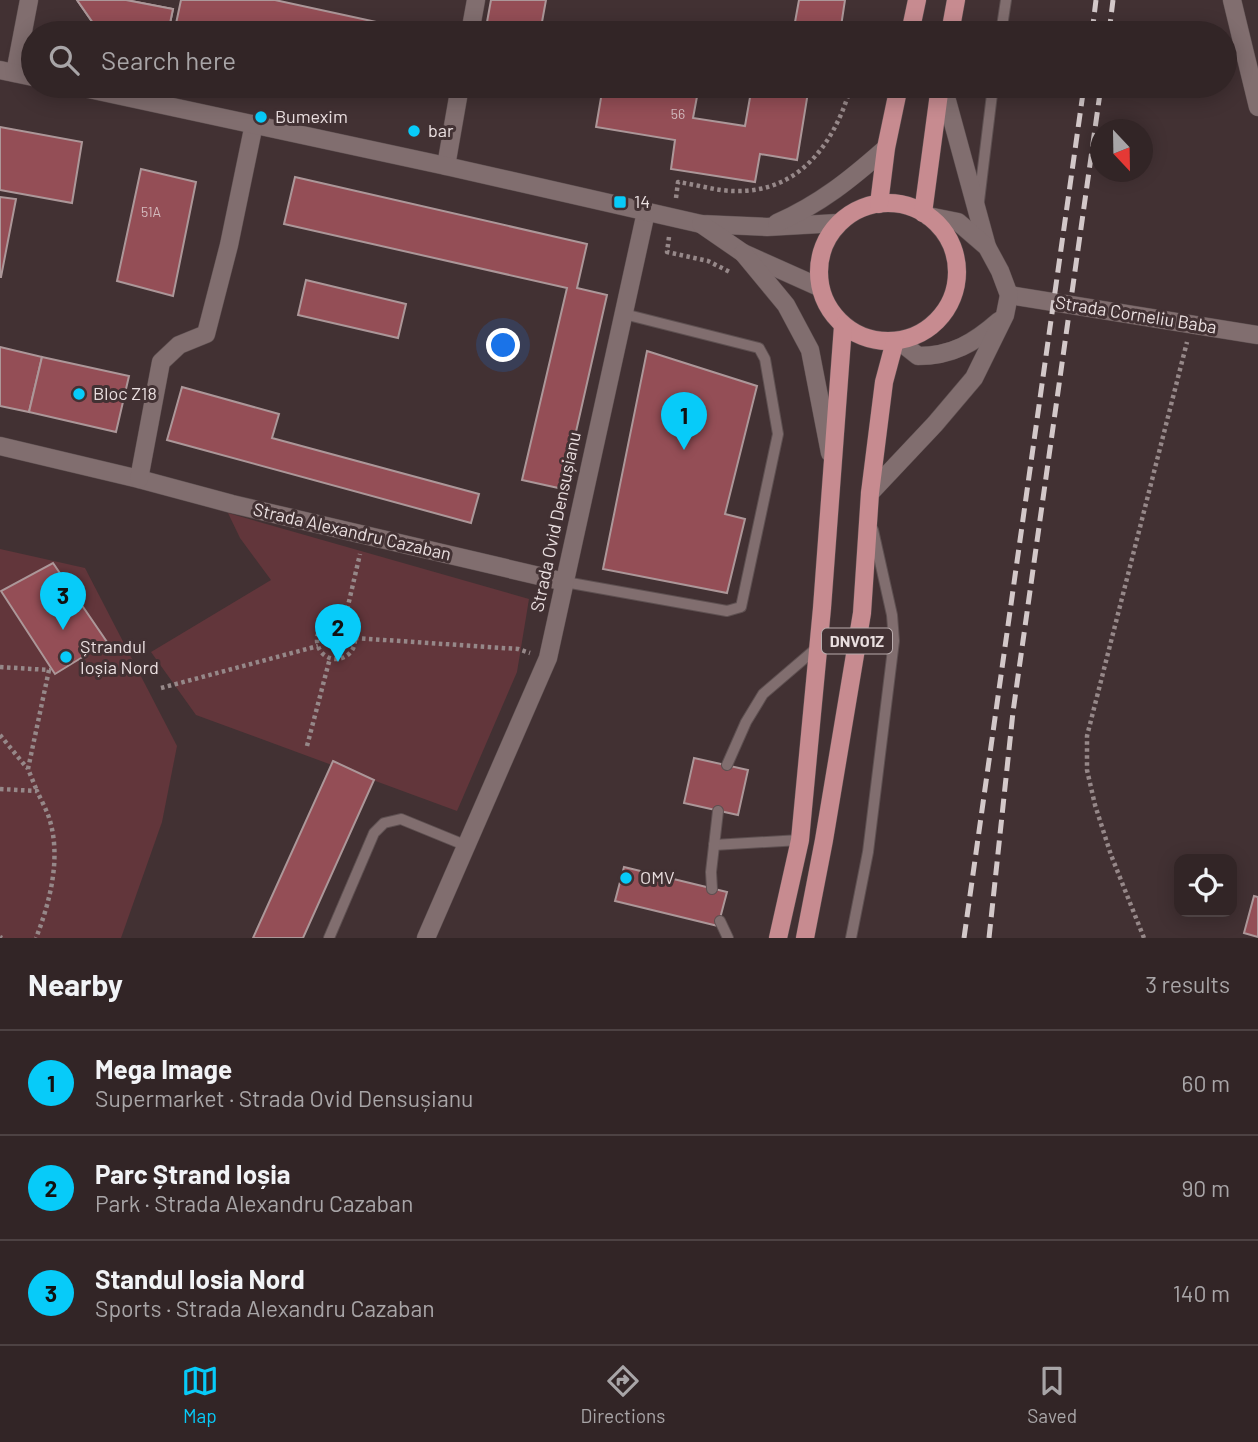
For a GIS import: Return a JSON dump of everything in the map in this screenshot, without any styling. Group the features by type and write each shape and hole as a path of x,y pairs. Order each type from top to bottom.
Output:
{"main road":[{"path":"913,21 917,0"},
{"path":"952,21 956,0"},
{"path":"879,204 886,148 896,98"},
{"path":"925,214 940,98"},
{"path":"879,204 902,204 925,214 941,228 951,244 956,261 957,279 953,296 944,313 932,326 897,341 876,341 859,336 843,326 828,309 819,287 818,264 825,242 838,223 857,210 879,204"},
{"name":"DNVO1Z","path":"778,938 800,840 819,646 843,326"},
{"name":"DNVO1Z","path":"805,938 862,613 869,501 884,382 897,341"}],"street":[{"path":"22,21 29,0"},
{"path":"472,21 476,0"},
{"path":"1232,0 1258,107"},
{"path":"7,71 21,26"},
{"path":"132,98 701,224 767,227 838,223"},
{"path":"446,166 458,98"},
{"path":"869,501 974,378 1005,315 1009,295 987,247 945,98"},
{"path":"139,479 161,362 179,345 206,334 229,245 254,124"},
{"path":"767,227 801,212 841,187 886,148"},
{"name":"Strada Ovid Densușianu","path":"426,938 548,658 646,212"},
{"path":"925,214 958,222 987,247"},
{"path":"701,224 743,253 819,287"},
{"path":"743,253 786,305 810,350 833,472"},
{"name":"Strada Corneliu Baba","path":"1009,295 1257,332"},
{"path":"897,341 918,356 938,356 958,350 978,339 1005,315"},
{"name":"Strada Alexandru Cazaban","path":"0,446 364,536 565,582"}],"lane":[{"path":"1003,21 1006,0"},
{"path":"978,211 992,98"},
{"path":"565,582 727,611 735,611 741,607 778,434 765,359 758,348 624,314"},
{"path":"851,938 868,852 894,641 892,615 869,501"},
{"path":"727,765 746,722 763,694 819,646"},
{"path":"712,889 718,811"},
{"path":"329,938 374,833 384,823 401,819 470,838"},
{"path":"714,845 800,840"},
{"path":"719,921 728,938"}],"path":[{"path":"1144,938 1111,855 1095,804 1087,770 1087,736 1192,323"},
{"path":"344,623 364,536"},
{"path":"338,621 350,627 355,638 352,650 342,658 330,658 318,646 318,634 326,624 338,621"},
{"path":"355,638 518,649 548,658"},
{"path":"161,688 318,646"},
{"path":"307,746 330,658"},
{"path":"0,667 49,670 28,769"},
{"path":"0,735 28,769 51,821 53,878 46,911 36,938"},
{"path":"0,789 37,791"}],"shaded area":[{"path":"228,513 529,599 517,672 457,811 196,715 151,652 271,580 240,538"},
{"name":"Ștrandul Ioșia Nord","path":"0,549 85,568 177,746 162,822 121,938 0,938"}],"building":[{"path":"77,0 126,0 173,9 170,21 92,21"},
{"path":"77,0 126,0 173,9 170,21 92,21"},
{"path":"181,0 275,0 372,21 177,21"},
{"path":"491,0 546,0 542,21 487,21"},
{"path":"799,0 845,0 842,21 795,21"},
{"path":"601,98 697,98 693,118 745,126 750,98 807,98 797,160 760,154 755,182 671,169 675,140 596,127"},
{"path":"0,127 82,142 72,203 0,190"},
{"path":"141,169 196,182 173,296 117,281"},
{"path":"295,177 587,244 577,288 607,295 563,489 522,480 567,288 284,224"},
{"path":"0,197 16,199 1,277 0,277"},
{"path":"306,280 406,304 398,338 298,315"},
{"path":"0,347 42,357 29,412 0,406"},
{"path":"647,351 757,386 725,514 745,519 727,593 603,569"},
{"name":"Bloc Z18","path":"42,357 129,376 116,432 29,412"},
{"path":"182,387 279,414 272,438 479,494 471,523 167,440"},
{"path":"53,563 107,642 55,674 1,591"},
{"path":"694,758 748,770 738,815 684,803"},
{"path":"333,761 374,780 303,938 253,938"},
{"path":"624,867 727,892 718,926 615,901"},
{"path":"1254,896 1258,897 1258,937 1244,933"}],"railway":[{"path":"1093,21 1096,0"},
{"path":"1110,21 1113,0"},
{"path":"964,938 1082,98"},
{"path":"989,938 1013,712 1099,98"}],"place":[{"name":"Bumexim","path":"261,117"},
{"name":"bar","path":"414,131"},
{"name":"14","path":"620,202"},
{"name":"Bloc Z18","path":"79,394"},
{"name":"Mega Image","path":"684,450"},
{"name":"Standul Iosia Nord","path":"63,630"},
{"name":"Ștrandul Ioșia Nord","path":"66,657"},
{"name":"Parc Ștrand Ioșia","path":"338,662"},
{"name":"OMV","path":"626,878"}]}
